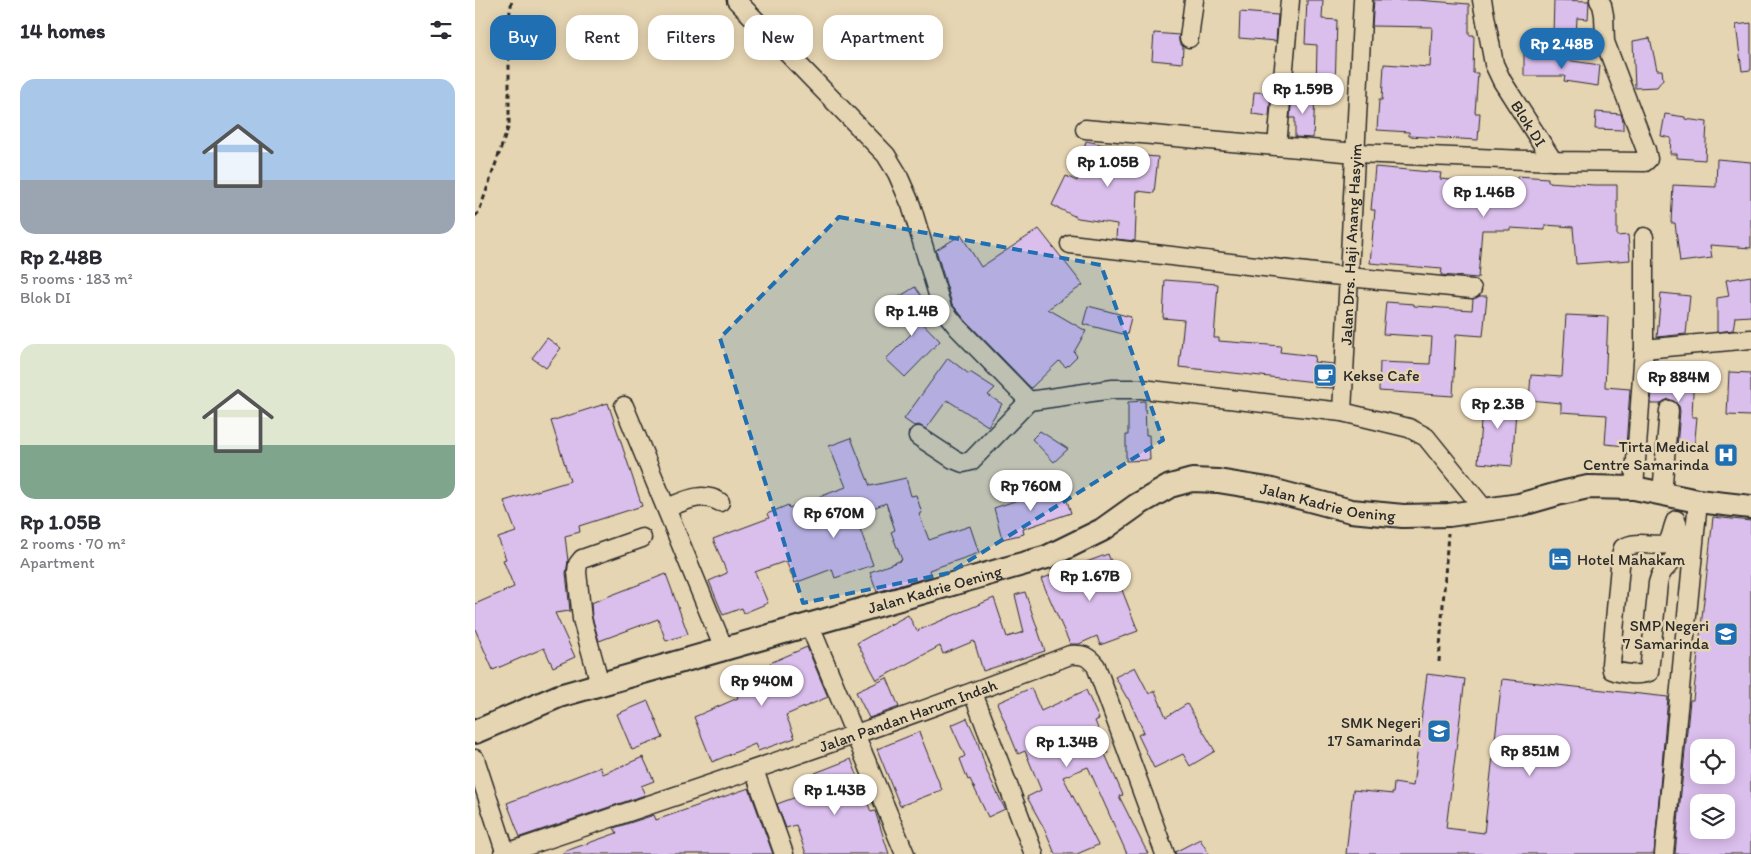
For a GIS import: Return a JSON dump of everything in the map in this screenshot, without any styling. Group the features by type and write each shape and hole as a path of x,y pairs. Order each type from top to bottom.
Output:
{"main road":[{"name":"Jalan Kadrie Oening","path":"475,732 559,696 1047,557 1102,530 1137,505 1170,486 1192,480 1218,481 1267,489 1351,511 1403,516 1449,515 1519,505 1561,493 1588,488 1635,488 1680,497 1751,507"}],"street":[{"path":"736,0 886,155 897,173 911,205 942,308 957,328 1029,401"},
{"path":"1189,38 1194,0"},
{"path":"1277,146 1290,0"},
{"name":"Jalan Drs. Haji Anang Hasyim","path":"1350,414 1349,277 1363,0"},
{"name":"Blok DI","path":"1482,0 1494,64 1502,81 1553,161"},
{"path":"1085,129 1356,153 1553,161 1645,162 1648,159 1605,42 1604,15 1599,0"},
{"path":"1635,488 1644,349 1644,238"},
{"path":"1070,244 1349,277 1472,289"},
{"path":"1644,349 1751,339"},
{"path":"918,436 953,459 963,463 971,461 1029,401 1113,388 1142,389 1350,414 1409,428 1427,437 1485,510"},
{"path":"624,406 724,649"},
{"path":"1664,854 1680,497 1669,410"},
{"path":"667,508 695,497 711,497 720,502"},
{"path":"1676,520 1679,526 1676,554 1661,573 1658,583 1649,672 1644,674 1612,670 1611,664 1623,548 1632,544 1659,546 1667,544 1676,520 1680,497"},
{"path":"600,684 583,619 577,572 578,564 582,559 642,538"},
{"path":"809,624 857,734 905,854"},
{"name":"Jalan Pandan Harum Indah","path":"475,759 505,854 754,770 973,693 1070,656 1081,654 1089,658 1096,666 1165,854"},
{"path":"973,693 1034,854"},
{"path":"754,770 784,854"}],"path":[{"path":"475,216 479,212 509,125 509,17 512,0"},
{"path":"1439,662 1449,515"}],"highlighted area":[{"path":"839,217 1101,265 1163,440 949,573 803,603 720,338"}],"building":[{"path":"1307,0 1323,0 1322,19 1337,20 1335,89 1316,88 1317,45 1305,44"},
{"path":"1374,0 1417,0 1469,4 1469,35 1474,35 1473,73 1478,73 1475,113 1480,113 1478,140 1409,136 1409,132 1377,130 1379,100 1382,100 1384,64 1430,67 1432,27 1372,26"},
{"path":"1554,0 1589,1 1588,19 1577,18 1576,36 1553,34"},
{"path":"1240,12 1278,15 1276,41 1239,38"},
{"path":"1751,23 1751,70 1742,71 1736,25"},
{"path":"1154,33 1179,35 1179,42 1183,47 1182,63 1152,60"},
{"path":"1650,38 1657,70 1662,70 1663,79 1657,87 1635,88 1633,41"},
{"path":"1524,54 1600,65 1598,86 1564,81 1565,76 1524,76"},
{"path":"1254,92 1271,93 1269,116 1252,114"},
{"path":"1292,95 1315,95 1313,138 1295,137 1295,118 1290,118"},
{"path":"1596,112 1621,114 1623,130 1595,129"},
{"path":"1665,114 1707,122 1705,160 1677,158 1677,154 1670,154 1671,138 1661,136"},
{"path":"1086,141 1120,148 1119,154 1158,157 1154,193 1137,191 1135,241 1116,239 1117,224 1078,218 1052,205 1066,176 1077,181"},
{"path":"1717,159 1751,162 1751,248 1710,245 1712,258 1680,262 1675,223 1671,223 1673,185 1716,187"},
{"path":"1375,167 1441,173 1440,179 1473,182 1517,183 1517,176 1548,178 1548,182 1617,185 1617,236 1628,235 1630,260 1576,264 1573,227 1545,225 1545,230 1510,228 1510,230 1482,230 1478,278 1441,275 1442,269 1370,263 1375,210 1371,210"},
{"path":"1039,229 1083,285 1048,309 1086,331 1074,352 1077,356 1066,367 1059,361 1031,388 952,304 936,250 961,235 981,267"},
{"path":"1751,276 1751,316 1735,317 1733,330 1717,332 1717,298 1729,296 1726,280"},
{"path":"1165,280 1218,284 1214,338 1219,338 1219,341 1281,346 1280,352 1315,356 1314,362 1334,364 1332,388 1315,387 1315,382 1179,367 1184,320 1163,318"},
{"path":"915,287 923,299 908,308 940,341 905,377 886,359 914,331 894,300"},
{"path":"1661,293 1690,296 1686,334 1657,337"},
{"path":"1487,296 1483,336 1456,334 1453,396 1379,391 1380,362 1430,364 1432,337 1383,334 1386,302 1472,310 1473,299"},
{"path":"1088,306 1131,317 1127,335 1083,324"},
{"path":"1566,315 1608,317 1605,387 1630,389 1626,446 1605,444 1607,415 1561,412 1561,403 1529,400 1531,375 1562,377"},
{"path":"547,338 561,348 546,368 532,358"},
{"path":"948,358 969,374 970,372 995,388 988,395 1002,404 988,426 947,400 926,429 919,425 914,426 904,419"},
{"path":"1683,368 1694,369 1692,417 1697,417 1694,449 1677,447 1679,406 1669,399 1660,404 1651,404 1655,374 1682,376"},
{"path":"1729,372 1751,373 1751,416 1727,415"},
{"path":"1483,394 1517,396 1512,466 1478,463"},
{"path":"1145,401 1146,435 1149,435 1150,460 1126,461 1128,402"},
{"path":"608,403 642,506 579,526 580,532 565,536 570,611 555,613 575,657 553,667 544,648 493,670 475,629 475,604 514,587 503,560 506,559 498,538 516,532 504,501 570,481 551,421"},
{"path":"1040,431 1068,449 1054,462 1032,439"},
{"path":"851,438 870,486 906,478 911,496 916,495 922,513 919,514 929,540 970,526 979,553 929,570 932,576 877,592 870,572 902,560 891,532 895,530 886,503 855,515 873,565 835,578 832,569 795,583 786,561 755,572 768,603 744,613 742,608 723,615 709,581 727,573 713,539 769,518 767,514 788,505 789,508 846,487 829,446"},
{"path":"1062,485 1071,513 1023,529 1024,534 1002,539 994,508"},
{"name":"SMP Negeri 7 Samarinda","path":"1713,517 1751,521 1751,854 1675,854 1690,700 1693,700"},
{"path":"1108,554 1138,631 1100,645 1097,636 1079,644 1070,644 1041,579"},
{"path":"666,574 688,634 666,641 658,619 599,641 592,617 591,603"},
{"path":"1025,592 1045,651 983,671 974,641 943,654 940,646 877,680 857,643 908,615 917,631 994,598 1007,637 1024,632 1015,595"},
{"path":"807,647 828,697 786,715 795,738 758,751 755,744 712,762 694,717 738,698 732,683 772,668 770,663"},
{"path":"1135,667 1149,694 1155,691 1166,717 1187,704 1215,751 1190,766 1183,754 1154,768 1138,735 1144,732 1128,698 1115,677"},
{"path":"1427,674 1465,679 1446,828 1484,833 1502,679 1668,697 1654,854 1346,854 1353,790 1393,794 1394,783 1413,786"},
{"path":"887,678 899,707 869,718 856,692"},
{"path":"1031,688 1041,711 1086,690 1099,719 1095,721 1108,753 1105,754 1123,795 1119,796 1148,854 1127,854 1088,767 1063,777 1098,845 1077,854 1055,854 1046,832 1027,797 1041,790 1025,751 1018,754 997,703"},
{"path":"648,701 663,738 632,750 617,714"},
{"path":"967,718 977,740 987,772 1005,809 988,817 970,779 968,780 960,759 965,756 951,725"},
{"path":"919,732 942,790 900,806 877,749"},
{"path":"643,757 654,781 641,786 645,795 520,837 507,803 600,767 603,774"},
{"path":"851,759 871,812 875,811 889,854 806,854 796,825 786,828 777,804 821,788 815,773"},
{"path":"749,788 773,854 563,854 563,852 617,833 614,828 654,815 656,820"},
{"path":"1200,839 1209,854 1175,854 1175,852"}],"place":[{"name":"Kekse Cafe","path":"1325,375"},
{"name":"Tirta Medical Centre Samarinda","path":"1726,455"},
{"name":"Hotel Mahakam","path":"1560,559"},
{"name":"SMP Negeri 7 Samarinda","path":"1726,634"},
{"name":"SMK Negeri 17 Samarinda","path":"1439,731"}]}
